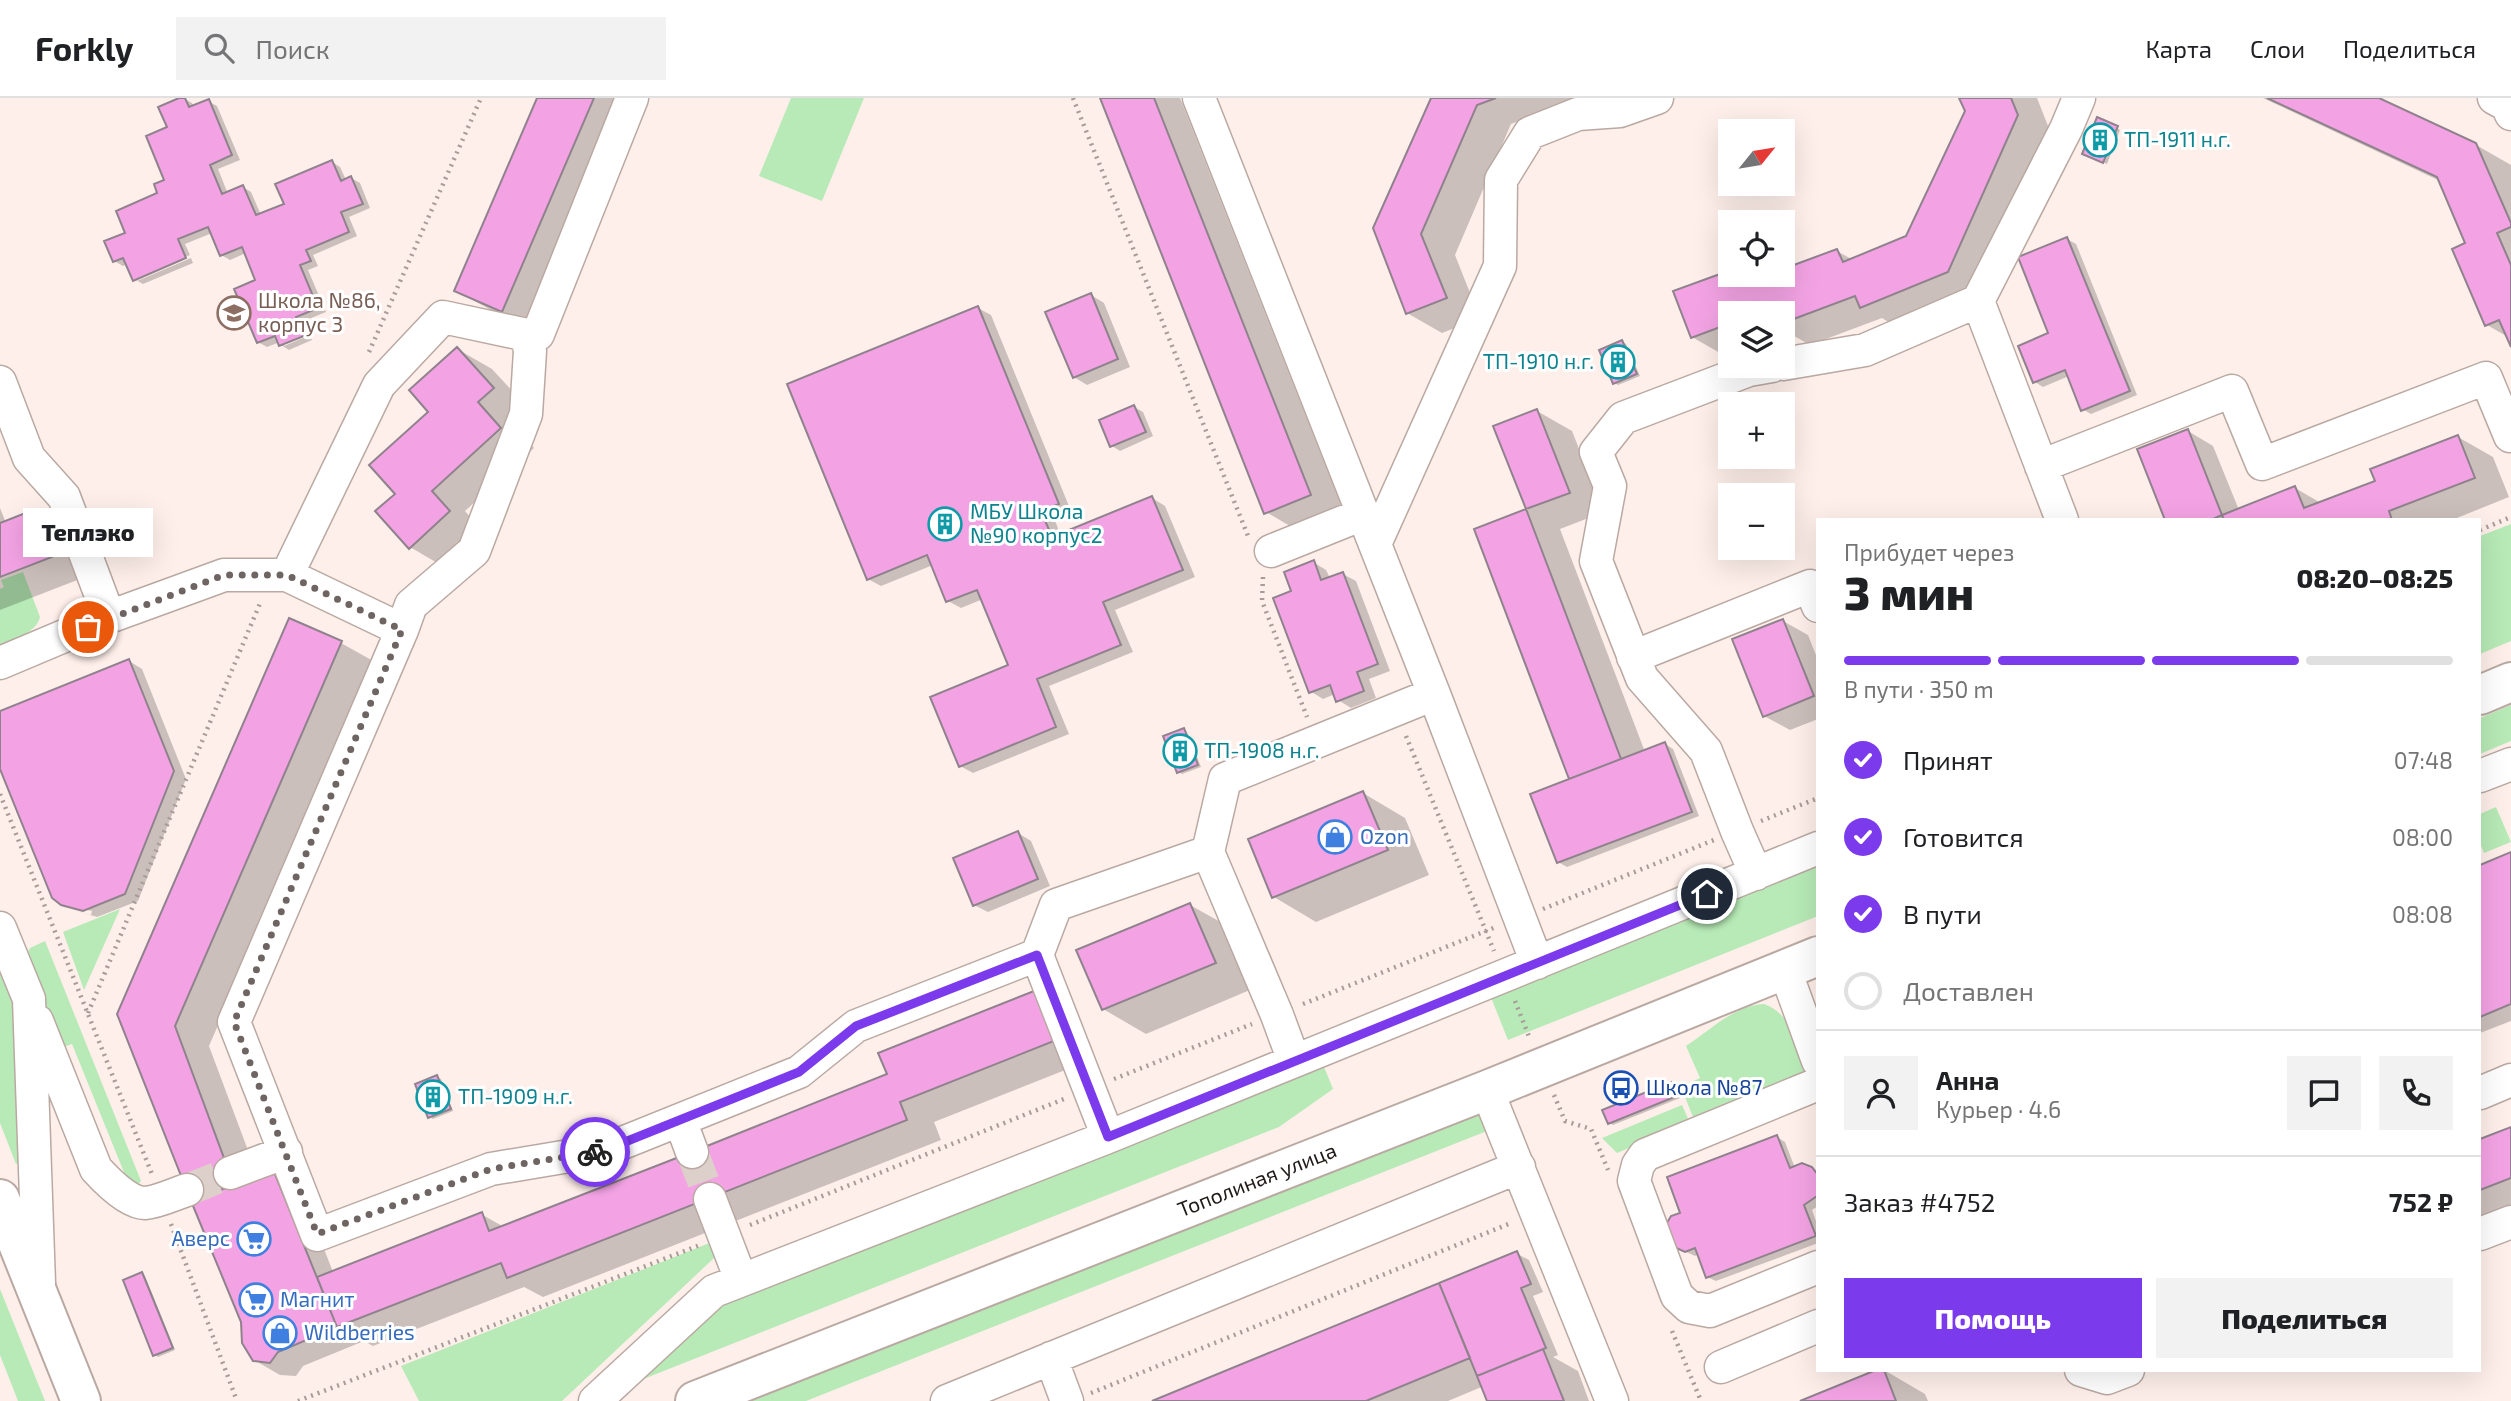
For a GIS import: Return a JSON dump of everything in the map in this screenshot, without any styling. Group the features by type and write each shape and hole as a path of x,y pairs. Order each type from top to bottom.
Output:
{"main road":[{"path":"2481,695 2511,682"},
{"name":"Тополиная улица","path":"695,1401 1487,1090 1802,963"},
{"path":"0,1199 81,1401"}],"street":[{"path":"287,575 379,386 443,317 527,335 538,334 632,98"},
{"path":"1199,98 1537,963"},
{"path":"1375,544 1500,266 1501,180 1530,133 1578,114 1620,111 1657,98"},
{"path":"2054,98 2066,129"},
{"path":"1795,362 1865,350 1978,301 2066,129 2079,98"},
{"path":"1978,301 2061,518"},
{"path":"527,335 530,351 526,414 474,551 411,605 234,1022 317,1234 491,1169 605,1150 799,1072 856,1026 1037,955"},
{"path":"1728,378 1623,418 1596,452 1610,486 1596,561 1642,678 1706,751 1756,874"},
{"path":"2041,466 2232,391 2262,464 2486,378 2510,436"},
{"path":"0,382 29,458 64,497 109,617"},
{"path":"1262,557 1363,514"},
{"path":"0,663 109,617 224,575 287,575 402,630"},
{"path":"1633,657 1810,586 1816,601"},
{"path":"1294,1061 1208,852 1225,779 1434,694"},
{"path":"2481,776 2511,764"},
{"path":"595,1401 715,1291 1108,1137 1816,849"},
{"path":"1108,1137 1037,955 1056,905 1208,852"},
{"path":"0,928 96,1169 110,1184 136,1201 145,1203 174,1194"},
{"path":"1802,963 1816,1049"},
{"path":"29,999 39,1298"},
{"path":"2481,1093 2511,1080"},
{"path":"1816,1085 1645,1155 1638,1165 1634,1181 1677,1296 1689,1307 1710,1311 1816,1269"},
{"path":"1487,1090 1612,1401"},
{"path":"680,1120 692,1152"},
{"path":"230,1173 286,1152"},
{"path":"947,1401 1519,1167"},
{"path":"710,1199 741,1280"},
{"path":"2481,1234 2511,1222"},
{"path":"0,1256 39,1298"},
{"path":"1721,1367 1816,1327"},
{"path":"1051,1358 1075,1398"},
{"path":"2088,1372 2107,1378 2123,1372"}],"path":[{"path":"1073,98 1262,557 1262,601 1317,741"},
{"path":"2481,530 2511,517"},
{"path":"1395,709 1565,1121 1591,1129"},
{"path":"0,794 174,1194 237,1401"},
{"path":"298,1401 725,1236 1816,799"},
{"path":"1075,1398 1537,1213"}],"green space":[{"path":"791,98 864,98 822,201 759,176"},
{"path":"2511,524 2511,641 2481,654 2481,536"},
{"path":"23,572 40,617 34,628 0,645 0,589 4,587 1,580"},
{"path":"2511,705 2511,741 2481,754 2481,718"},
{"path":"2496,807 2511,842 2484,853 2481,846 2481,814"},
{"path":"1816,858 1816,917 1508,1040 1488,990"},
{"path":"120,909 84,990 63,932"},
{"path":"45,941 141,1181 132,1192 72,1044 58,1049 23,961 30,948"},
{"path":"0,970 14,1006 21,1161 16,1164 0,1123"},
{"path":"1764,1004 1774,1009 1788,1024 1810,1075 1695,1122 1681,1087 1700,1078 1686,1046 1733,1014 1753,1005"},
{"path":"1320,1057 1333,1089 1279,1127 641,1380 719,1292"},
{"path":"1682,1105 1690,1123 1617,1153 1602,1138"},
{"path":"1480,1112 1487,1131 806,1401 751,1401"},
{"path":"717,1240 717,1252 713,1259 562,1401 419,1401 401,1366"},
{"path":"0,1289 45,1401 18,1401 0,1355"}],"building":[{"path":"185,98 189,107 209,99 232,155 210,165 222,194 243,185 256,215 284,204 275,184 332,160 341,181 351,176 363,204 341,212 349,232 306,250 311,261 300,265 318,308 296,317 304,336 279,346 275,336 257,343 234,289 255,280 242,247 220,256 208,227 178,239 186,258 133,281 123,258 113,262 104,241 125,233 116,211 157,193 154,184 164,180 146,136 167,127 158,107"},
{"path":"537,98 594,98 502,312 454,291"},
{"path":"1100,98 1154,98 1311,495 1264,514"},
{"path":"1431,98 1496,98 1477,105 1421,234 1447,298 1406,314 1373,228"},
{"path":"1959,98 2011,98 2018,115 1948,272 1860,308 1855,296 1795,318 1795,301 1718,301 1718,328 1691,338 1673,291 1718,275 1718,287 1795,287 1795,265 1837,249 1843,262 1906,236 1965,111"},
{"path":"2267,98 2379,98 2476,143 2511,223 2511,227 2497,233 2511,265 2511,347 2499,320 2485,326 2452,249 2465,243 2437,177"},
{"name":"ТП-1911 н.г.","path":"2097,117 2118,126 2103,163 2082,154"},
{"path":"2067,237 2130,391 2081,411 2065,370 2033,383 2018,346 2048,333 2018,257"},
{"path":"1091,293 1118,359 1073,378 1045,312"},
{"name":"МБУ Школа №90 корпус2","path":"978,306 1059,504 1041,511 1052,537 1152,496 1183,570 1103,602 1121,645 1037,679 1056,727 959,767 930,697 1008,665 977,590 946,602 927,555 867,580 787,384"},
{"name":"ТП-1910 н.г.","path":"1622,340 1637,374 1613,384 1599,350"},
{"path":"457,347 494,388 478,402 501,428 432,491 450,511 409,549 375,511 395,494 369,465 428,412 409,390"},
{"path":"1134,405 1146,432 1110,447 1099,420"},
{"path":"1537,409 1570,493 1526,509 1493,426"},
{"path":"2188,429 2222,515 2215,518 2164,518 2137,449"},
{"path":"2458,435 2475,478 2389,511 2391,518 2223,518 2222,515 2295,486 2304,508 2375,481 2370,469"},
{"path":"1526,509 1621,759 1569,779 1474,529"},
{"path":"33,510 52,557 0,577 0,523"},
{"path":"1314,560 1321,580 1343,572 1378,664 1357,672 1364,691 1336,702 1330,685 1309,693 1273,598 1291,591 1284,572"},
{"path":"289,618 342,641 175,1026 234,1185 191,1201 117,1014"},
{"path":"1783,619 1814,696 1763,717 1732,639"},
{"path":"129,659 174,771 125,894 83,911 61,905 52,898 0,769 0,711"},
{"name":"ТП-1908 н.г.","path":"1184,728 1198,765 1177,773 1163,736"},
{"path":"1665,742 1692,812 1557,863 1530,794"},
{"path":"1363,791 1388,850 1272,898 1248,839"},
{"path":"1018,831 1038,879 973,906 953,858"},
{"path":"2511,852 2511,1004 2481,1017 2481,865"},
{"path":"1190,903 1216,963 1102,1010 1076,950"},
{"path":"1039,989 1059,1039 900,1102 907,1120 507,1278 501,1263 337,1327 317,1277 482,1212 489,1231 692,1152 887,1074 878,1053"},
{"name":"ТП-1909 н.г.","path":"437,1075 451,1109 428,1118 415,1084"},
{"path":"1671,1082 1677,1096 1608,1124 1602,1110"},
{"path":"2511,1127 2511,1178 2481,1190 2481,1139"},
{"path":"1777,1135 1790,1168 1802,1163 1812,1167 1816,1172 1816,1197 1804,1205 1816,1236 1706,1278 1695,1248 1685,1252 1674,1247 1665,1226 1671,1216 1680,1213 1667,1177"},
{"name":"Аверс","path":"273,1169 337,1327 278,1352 270,1363 253,1361 242,1343 241,1322 191,1201"},
{"path":"1517,1251 1531,1284 1521,1288 1546,1348 1477,1376 1439,1283"},
{"path":"142,1272 173,1348 153,1356 123,1280"},
{"path":"1439,1283 1470,1358 1366,1401 1152,1401"},
{"path":"1543,1349 1564,1401 1487,1401 1477,1376"},
{"path":"1871,1372 1885,1372 1896,1401 1800,1401"}],"tunnel":[{"path":"692,1152 710,1199"},
{"path":"187,1190 230,1173"}],"way so far":[{"path":"88,627 224,575 287,575 402,630 234,1022 317,1234 491,1169 595,1152"}],"place":[{"name":"ТП-1911 н.г.","path":"2100,140"},
{"name":"Школа №86, корпус 3","path":"234,313"},
{"name":"ТП-1910 н.г.","path":"1618,362"},
{"name":"МБУ Школа №90 корпус2","path":"945,524"},
{"name":"Теплэко","path":"88,627"},
{"name":"ТП-1908 н.г.","path":"1180,751"},
{"name":"Ozon","path":"1335,837"},
{"name":"Школа №87","path":"1621,1088"},
{"name":"ТП-1909 н.г.","path":"433,1097"},
{"name":"Аверс","path":"254,1239"},
{"name":"Магнит","path":"256,1300"},
{"name":"Wildberries","path":"280,1333"}],"route":[{"path":"595,1152 799,1072 856,1026 1037,955 1108,1137 1707,894"}]}
